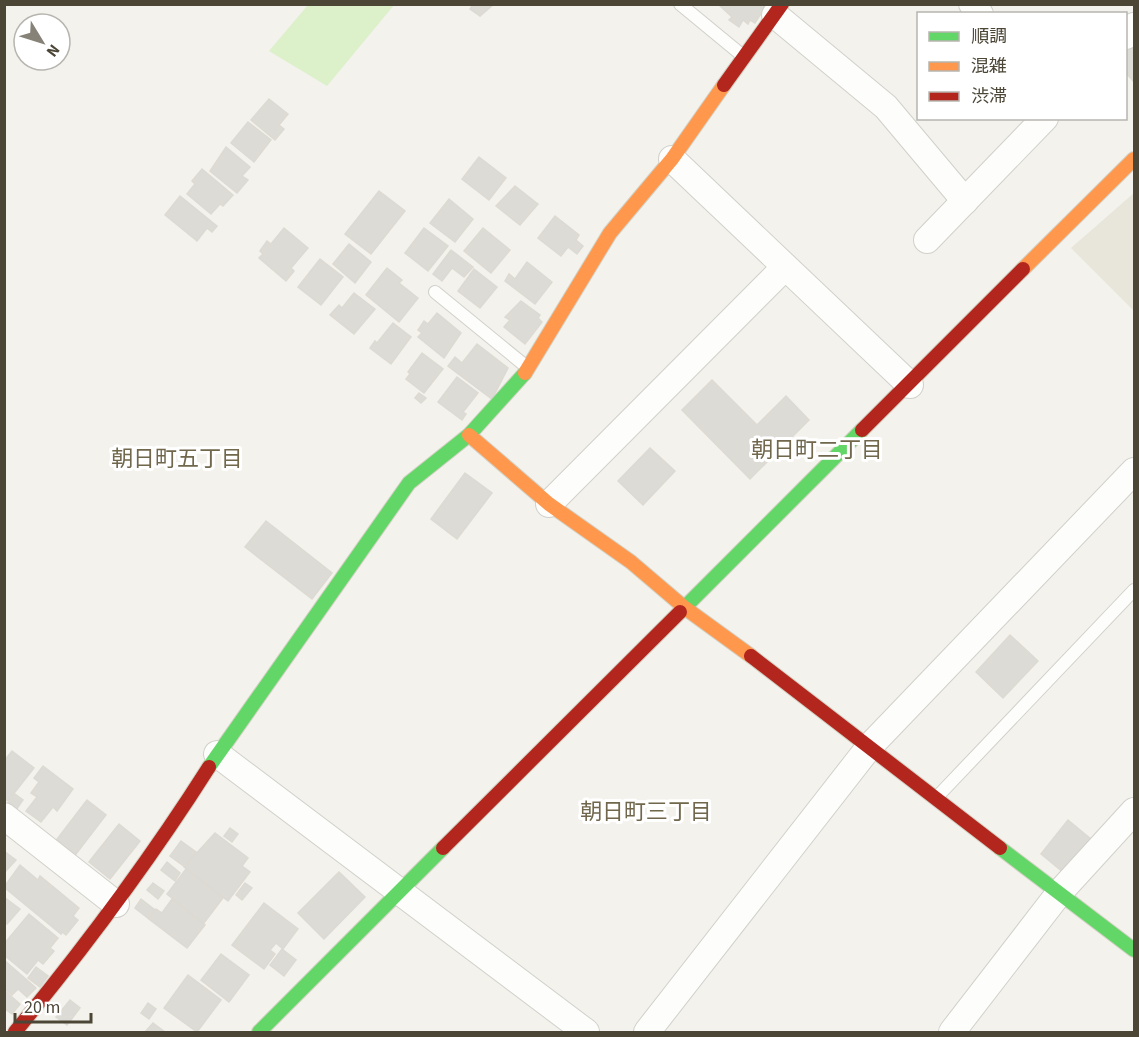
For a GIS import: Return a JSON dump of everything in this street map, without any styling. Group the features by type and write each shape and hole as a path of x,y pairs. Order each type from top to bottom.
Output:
{"street":[{"path":"15,1032 83,950 172,825 217,754 409,483 469,435 529,368 610,233 672,159 779,10 886,107 965,201"},
{"path":"927,240 1043,120"},
{"path":"672,159 910,385"},
{"path":"259,1032 1134,159"},
{"path":"549,504 785,267"},
{"path":"469,435 549,504 632,562 685,608 870,746 935,799 1134,950"},
{"path":"647,1032 870,746 1134,471"},
{"path":"217,754 586,1032"},
{"path":"952,1032 1060,892 1134,811"},
{"path":"4,816 116,903"}],"lane":[{"path":"680,4 746,59"},
{"path":"435,292 529,368"},
{"path":"935,799 1134,590"}],"shaded area":[{"path":"1134,193 1134,311 1071,248"}],"green space":[{"path":"308,5 394,5 327,86 269,51"}],"building":[{"path":"473,4 494,4 480,16 470,9"},
{"path":"767,4 755,23 750,20 748,24 743,20 739,27 729,20 732,17 719,5"},
{"path":"1134,42 1134,82 1127,74 1127,49"},
{"path":"269,99 288,114 279,125 284,129 275,140 251,120"},
{"path":"248,122 271,140 254,162 231,143"},
{"path":"226,147 250,167 242,176 248,180 237,193 210,171"},
{"path":"479,157 506,178 489,200 462,179"},
{"path":"202,169 233,195 211,214 187,194 195,184 192,181"},
{"path":"515,186 538,204 520,225 496,206"},
{"path":"379,191 405,211 371,254 345,234"},
{"path":"180,196 217,226 212,232 207,228 197,241 165,215"},
{"path":"449,199 473,219 455,242 430,223"},
{"path":"555,216 579,235 576,240 583,246 577,254 568,247 561,256 538,238"},
{"path":"284,228 308,248 291,268 294,271 286,281 259,258 263,254 260,251 267,241 271,244"},
{"path":"424,228 448,246 428,271 405,253"},
{"path":"483,228 510,250 491,273 464,251"},
{"path":"349,244 371,262 355,283 333,264"},
{"path":"451,250 473,267 464,277 452,268 442,281 433,274"},
{"path":"320,259 343,277 321,305 298,287"},
{"path":"527,262 552,282 535,304 505,281 509,274 515,279"},
{"path":"387,268 402,280 399,283 418,298 399,322 366,295"},
{"path":"474,269 497,287 480,308 458,291"},
{"path":"354,293 375,309 354,334 330,315 339,305 342,308"},
{"path":"521,301 540,315 538,318 542,322 525,344 504,327 510,320 505,317"},
{"path":"437,313 461,333 444,358 418,337 422,333 418,330 424,321 428,324"},
{"path":"393,323 411,337 391,364 370,348"},
{"path":"477,344 508,368 492,399 448,366 455,357 462,363"},
{"path":"422,353 443,369 424,393 406,379 410,374 408,372"},
{"path":"457,377 478,393 463,412 466,414 462,420 438,402"},
{"path":"712,380 757,425 786,396 809,420 750,479 682,410"},
{"path":"419,393 426,398 421,403 415,398"},
{"path":"650,448 675,471 643,505 618,481"},
{"path":"465,473 492,493 457,539 431,519"},
{"path":"266,521 332,573 312,599 245,547"},
{"path":"1010,635 1038,661 1003,698 976,672"},
{"path":"12,751 34,768 8,801 4,798 4,761"},
{"path":"43,766 73,789 57,811 53,807 41,822 26,811 37,797 31,793 39,782 34,778"},
{"path":"15,794 23,800 14,813 6,806"},
{"path":"87,800 106,815 73,858 54,843"},
{"path":"1068,820 1091,839 1064,873 1041,854"},
{"path":"119,824 140,841 110,879 89,862"},
{"path":"230,828 238,834 232,842 224,836"},
{"path":"215,833 248,858 242,866 250,872 228,901 184,867"},
{"path":"181,841 196,852 185,867 170,856"},
{"path":"4,851 16,860 4,873"},
{"path":"167,862 180,873 175,881 161,870"},
{"path":"20,865 38,880 40,876 79,908 73,916 78,920 66,935 62,932 61,934 4,887"},
{"path":"186,869 223,898 204,923 167,894"},
{"path":"339,872 365,897 324,939 298,913"},
{"path":"153,883 164,891 158,899 147,890"},
{"path":"245,883 252,888 242,900 236,895"},
{"path":"4,897 20,909 7,924 4,922"},
{"path":"141,899 155,910 149,919 135,908"},
{"path":"172,899 205,925 187,948 149,919 156,909 162,913"},
{"path":"264,903 298,929 283,949 276,943 270,950 275,954 264,969 232,945"},
{"path":"29,914 58,938 50,948 54,951 43,964 38,960 27,974 4,955 4,944"},
{"path":"282,949 296,960 284,976 270,965"},
{"path":"221,954 249,975 229,1002 201,980"},
{"path":"4,960 36,988 27,997 18,989 12,995 4,988"},
{"path":"36,967 48,976 40,987 28,978"},
{"path":"188,975 221,1000 197,1032 164,1008"},
{"path":"4,990 20,1004 12,1014 4,1008"},
{"path":"70,1000 80,1008 67,1025 56,1017"},
{"path":"148,1003 156,1009 149,1019 141,1013"},
{"path":"153,1023 165,1032 145,1032"}],"traffic: fast":[{"path":"209,767 409,483 469,435 525,373"},
{"path":"680,612 862,430"},
{"path":"259,1032 443,848"},
{"path":"1000,848 1134,950"}],"traffic: slow":[{"path":"525,373 610,233 672,159 724,85"},
{"path":"1023,269 1134,159"},
{"path":"469,435 549,504 631,562 685,608 751,656"}],"traffic: jam":[{"path":"724,85 782,4"},
{"path":"862,430 1023,269"},
{"path":"443,848 680,612"},
{"path":"751,656 1000,848"},
{"path":"15,1032 116,902 164,836 209,767"}],"district":[{"name":"朝日町二丁目","path":"817,449"},
{"name":"朝日町五丁目","path":"177,458"},
{"name":"朝日町三丁目","path":"646,811"}]}
